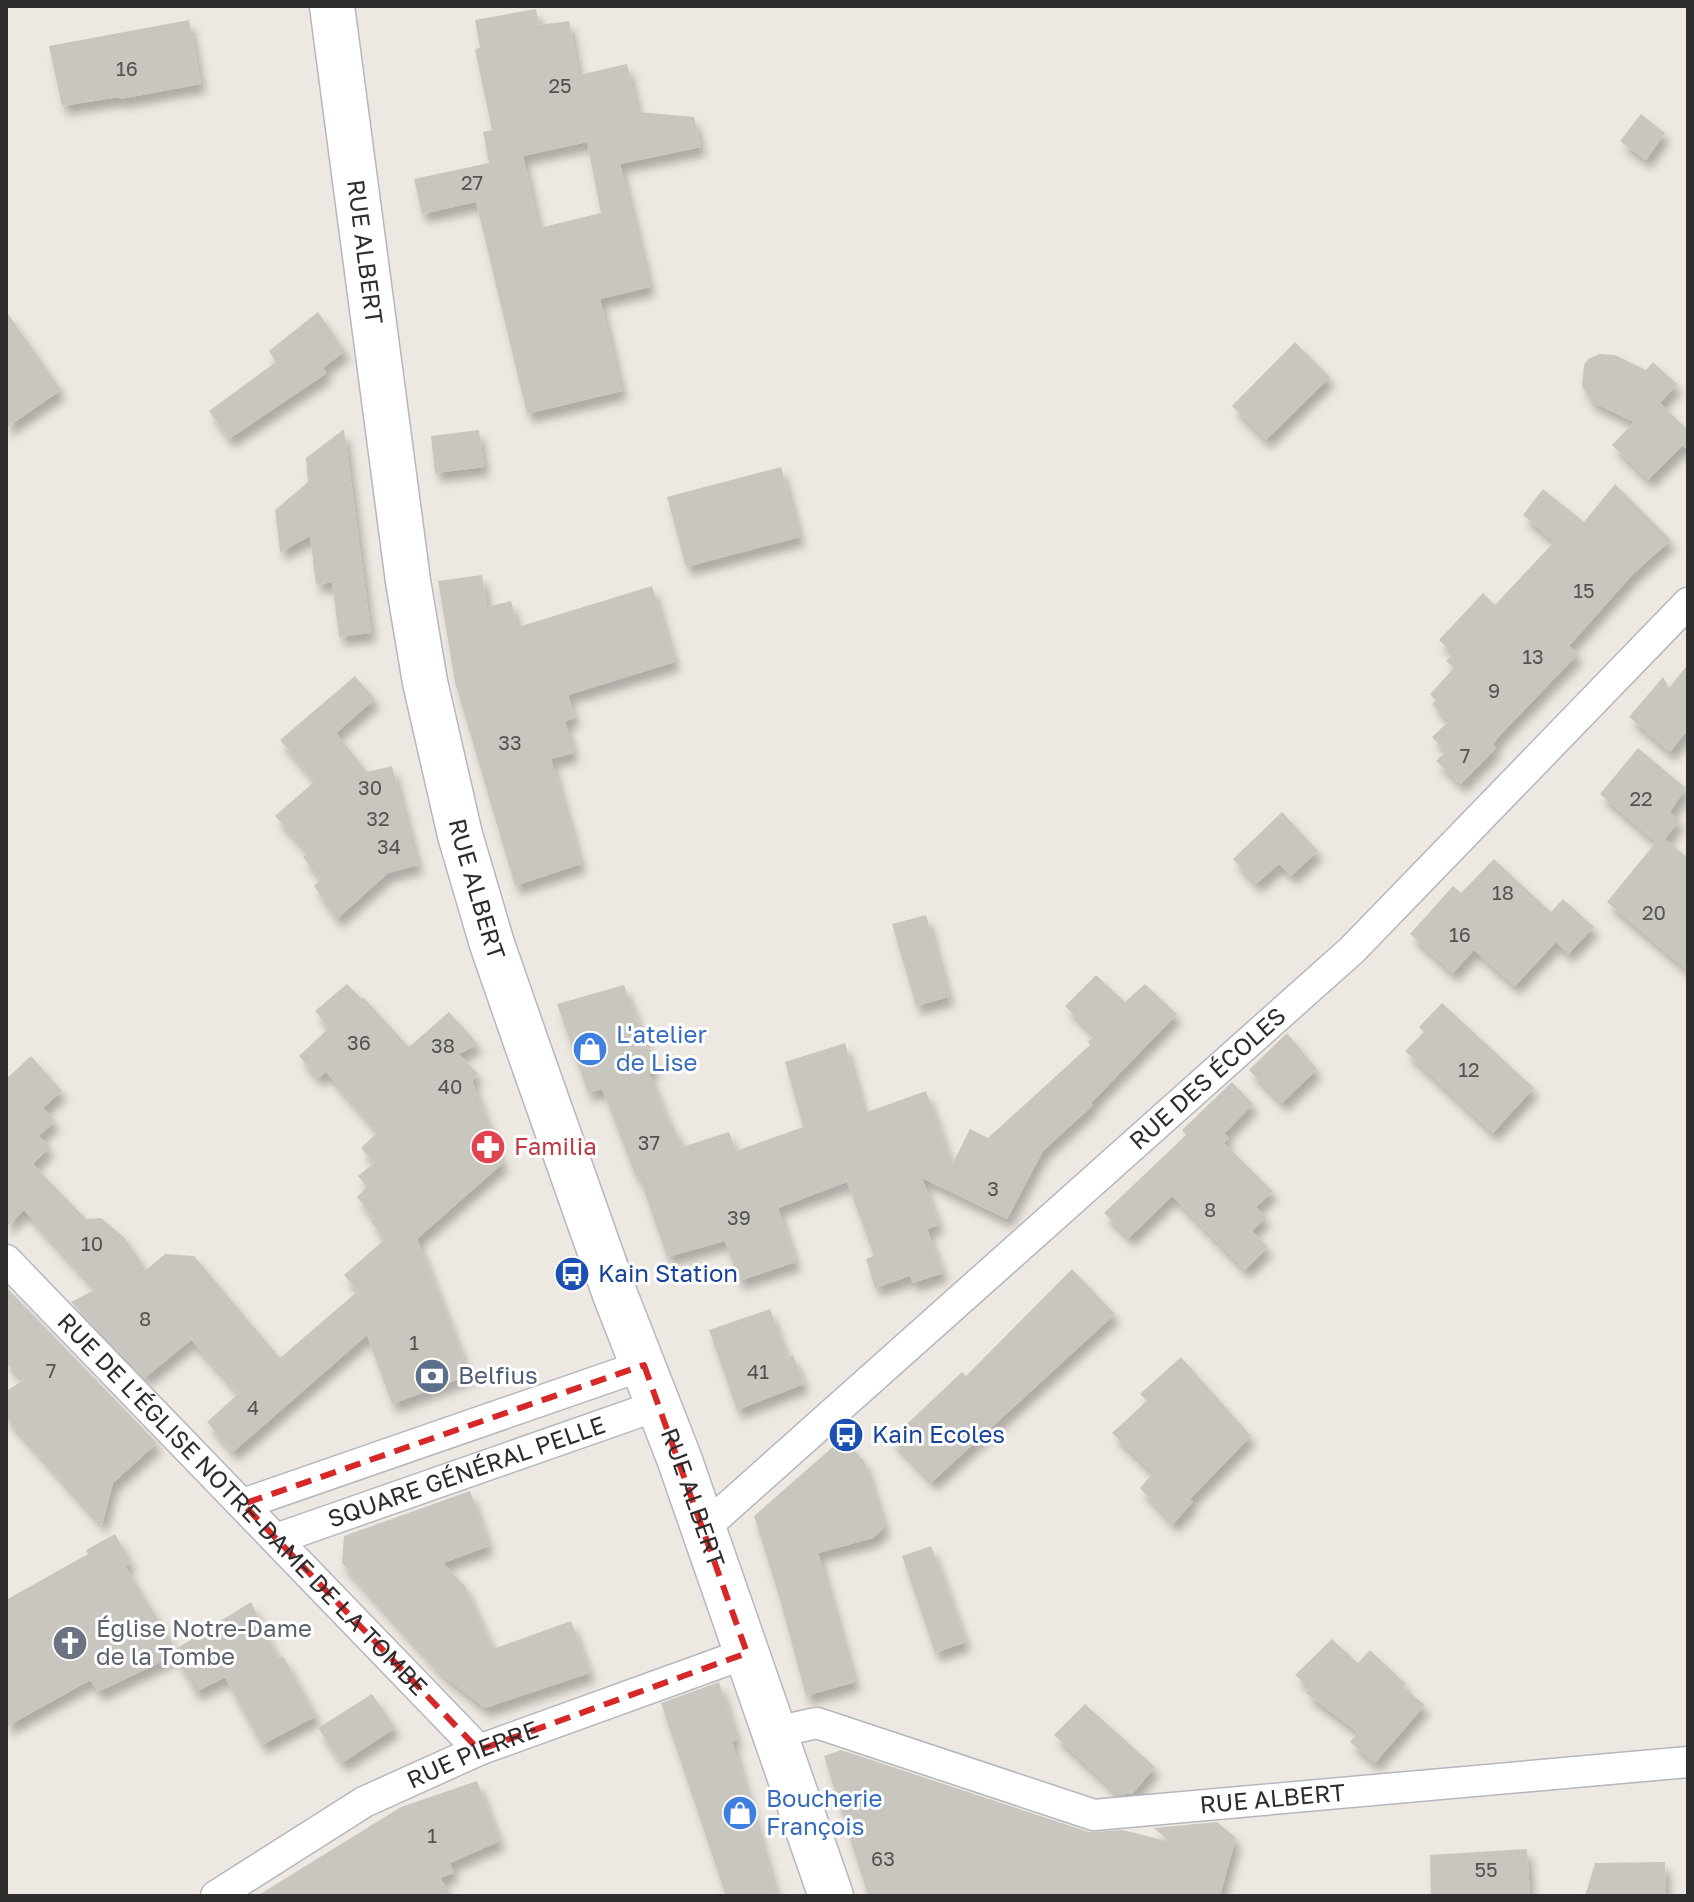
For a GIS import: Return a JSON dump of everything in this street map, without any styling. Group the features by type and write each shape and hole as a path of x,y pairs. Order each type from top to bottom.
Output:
{"street":[{"name":"RUE ALBERT","path":"332,6 408,581 439,745 460,835 492,944 616,1297 652,1385 831,1896"},
{"name":"RUE DES ÉCOLES","path":"702,1530 1352,950 1688,603"},
{"name":"RUE DE L’ÉGLISE NOTRE-DAME DE LA TOMBE","path":"6,1260 479,1750"},
{"name":"SQUARE GÉNÉRAL PELLE","path":"243,1504 530,1407 652,1385"},
{"name":"SQUARE GÉNÉRAL PELLE","path":"276,1539 544,1446 652,1385"},
{"path":"530,1407 544,1446"},
{"path":"413,1447 428,1488"},
{"name":"RUE PIERRE","path":"216,1896 364,1802 479,1750 747,1653"},
{"name":"RUE ALBERT","path":"775,1732 817,1723 1094,1815 1688,1762"}],"highlighted area":[{"path":"644,1365 747,1653 479,1750 243,1504"}],"building":[{"path":"536,9 539,25 569,21 579,75 627,64 638,112 694,117 701,147 620,164 650,287 600,299 622,391 527,414 476,202 422,214 414,179 489,163 483,132 492,130 475,49 480,48 475,20","holes":["587,142 601,213 539,228 523,156"]},
{"path":"189,20 201,84 62,106 49,46"},
{"path":"1641,114 1665,133 1646,160 1620,141"},
{"path":"6,311 61,390 6,428"},
{"path":"318,312 345,351 323,368 327,373 229,439 209,411 276,362 269,351"},
{"path":"1295,342 1330,377 1266,440 1232,406"},
{"path":"1600,354 1615,355 1646,370 1653,362 1677,384 1660,403 1688,430 1688,449 1682,446 1648,480 1612,445 1634,422 1592,402 1582,386 1584,365 1588,359"},
{"path":"344,429 371,633 339,637 332,582 316,585 310,536 280,552 275,510 308,482 306,458"},
{"path":"479,430 484,467 435,473 431,436"},
{"path":"781,467 800,537 686,567 667,497"},
{"path":"1615,484 1671,540 1633,574 1569,646 1578,654 1501,734 1493,744 1496,748 1461,784 1436,761 1446,751 1432,737 1449,721 1432,704 1436,701 1430,694 1454,668 1446,661 1453,654 1439,640 1483,593 1495,605 1554,542 1523,515 1543,489 1584,522"},
{"path":"482,575 487,607 511,601 518,627 652,586 675,662 568,695 575,718 565,721 574,753 551,759 581,864 515,886 455,682 438,581"},
{"path":"1688,664 1688,730 1670,752 1629,717 1663,677 1669,688"},
{"path":"355,676 375,699 336,733 367,772 392,766 418,865 388,873 337,919 314,886 321,879 303,857 308,852 275,816 315,781 280,740"},
{"path":"1638,748 1686,788 1670,812 1679,821 1665,839 1688,858 1688,971 1607,902 1656,842 1600,794"},
{"path":"1282,812 1318,851 1291,876 1279,864 1256,884 1233,859"},
{"path":"1494,859 1551,912 1563,899 1594,927 1568,954 1556,942 1515,986 1474,950 1453,973 1410,934 1453,886 1461,893"},
{"path":"926,915 949,997 916,1006 892,924"},
{"path":"1096,975 1125,1002 1145,984 1177,1014 1091,1103 1093,1105 1043,1151 1007,1219 922,1178 939,1225 927,1229 943,1273 913,1283 910,1276 875,1288 866,1259 874,1256 847,1182 778,1208 796,1262 739,1281 725,1241 667,1257 639,1176 636,1177 602,1089 588,1093 557,1004 624,985 655,1068 648,1071 682,1147 729,1132 736,1151 803,1127 785,1062 845,1043 864,1113 926,1091 952,1165 970,1129 988,1138 1090,1045 1088,1042 1094,1035 1065,1006"},
{"path":"347,984 409,1047 449,1012 478,1044 459,1054 478,1074 472,1081 503,1163 417,1239 470,1375 392,1404 367,1335 233,1452 207,1422 239,1393 191,1340 145,1378 71,1302 96,1289 24,1210 6,1227 6,1079 31,1056 62,1091 43,1108 55,1121 39,1136 50,1147 33,1164 86,1219 101,1218 124,1237 146,1270 165,1254 194,1256 280,1358 358,1291 344,1275 385,1239 371,1221 374,1218 357,1197 367,1187 358,1176 374,1163 361,1148 378,1132 326,1072 318,1078 299,1056 329,1028 315,1011"},
{"path":"1442,1003 1534,1088 1493,1133 1405,1051 1424,1032 1419,1027"},
{"path":"1287,1033 1317,1069 1282,1103 1249,1070"},
{"path":"1232,1082 1253,1104 1224,1134 1229,1138 1224,1143 1273,1191 1256,1207 1266,1217 1252,1231 1268,1247 1245,1270 1172,1196 1129,1238 1104,1213 1186,1135 1182,1130"},
{"path":"1072,1269 1115,1314 932,1482 891,1439 962,1372 966,1376"},
{"path":"6,1287 157,1443 113,1483 102,1525 6,1417 6,1391 24,1380 6,1362"},
{"path":"770,1309 787,1358 793,1355 804,1384 737,1410 709,1330"},
{"path":"1181,1357 1251,1436 1190,1499 1193,1502 1173,1524 1140,1488 1153,1473 1112,1433 1147,1401 1140,1394"},
{"path":"843,1438 864,1461 885,1527 873,1538 818,1553 855,1682 806,1696 754,1516"},
{"path":"470,1491 489,1546 443,1563 465,1586 493,1649 571,1621 590,1673 485,1708 443,1675 342,1563 344,1536"},
{"path":"115,1534 131,1563 125,1566 176,1649 251,1602 278,1658 283,1656 316,1716 262,1745 225,1677 196,1692 175,1655 98,1692 90,1680 6,1727 6,1600 88,1554 86,1550"},
{"path":"931,1546 966,1642 935,1653 902,1556"},
{"path":"1332,1639 1358,1663 1370,1650 1406,1684 1403,1687 1425,1705 1375,1763 1350,1742 1358,1732 1306,1693 1310,1688 1295,1675"},
{"path":"719,1682 737,1739 732,1741 777,1896 726,1896 661,1703"},
{"path":"372,1694 395,1728 342,1763 318,1728"},
{"path":"1085,1704 1155,1767 1133,1793 1119,1795 1054,1735"},
{"path":"841,1750 1089,1832 1123,1830 1170,1842 1154,1828 1217,1822 1236,1838 1220,1896 868,1896 824,1756"},
{"path":"477,1781 500,1841 450,1863 454,1873 440,1878 452,1896 257,1896 401,1807"},
{"path":"1527,1849 1530,1896 1431,1896 1430,1855"},
{"path":"1665,1862 1666,1895 1585,1896 1595,1863"}],"place":[{"name":"L'atelier de Lise","path":"590,1049"},
{"name":"Familia","path":"488,1147"},
{"name":"Kain Station","path":"572,1274"},
{"name":"Belfius","path":"432,1376"},
{"name":"Kain Ecoles","path":"846,1435"},
{"name":"Église Notre-Dame de la Tombe","path":"70,1643"},
{"name":"Boucherie François","path":"740,1813"}]}
